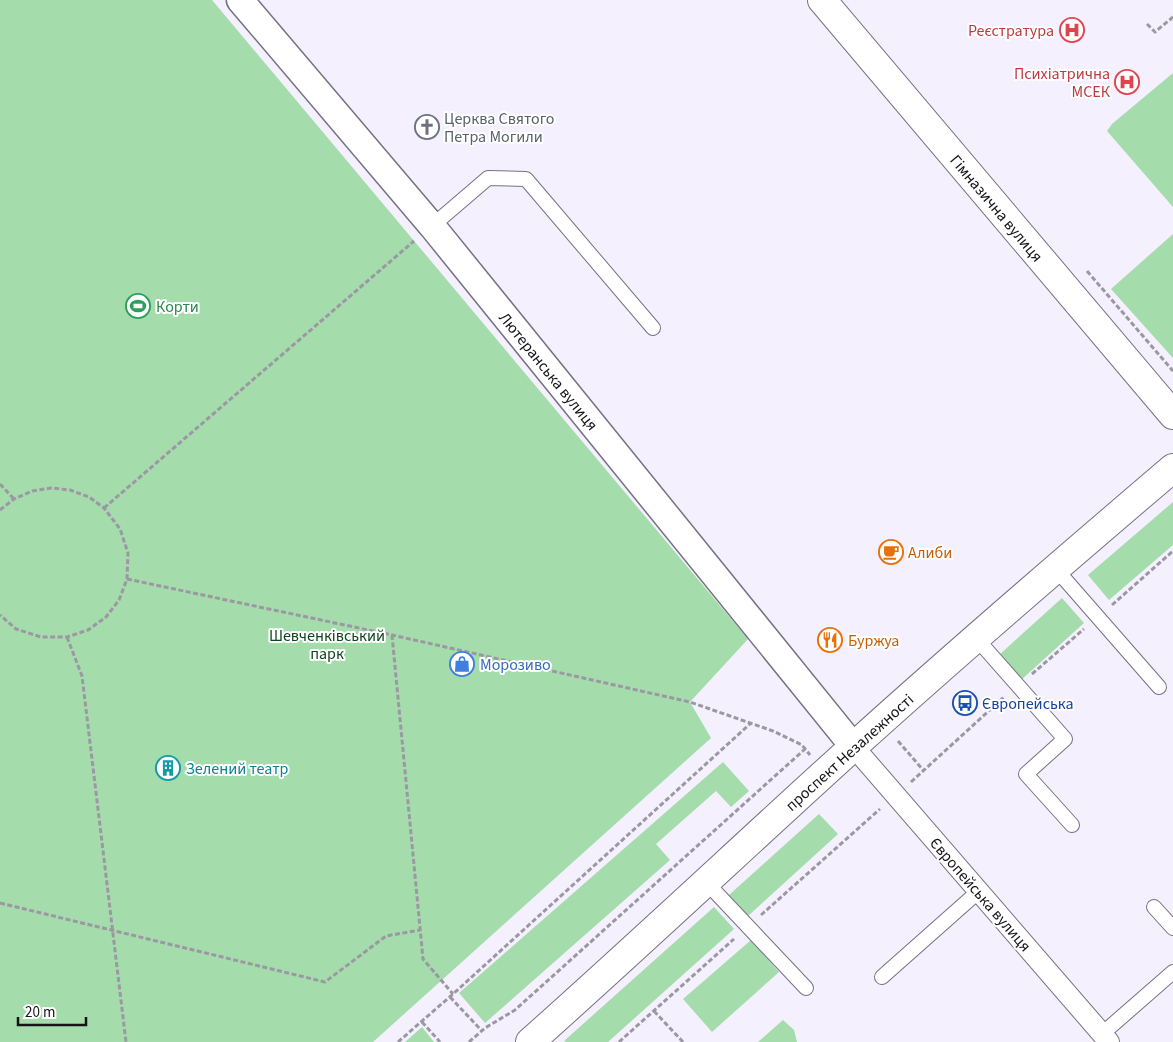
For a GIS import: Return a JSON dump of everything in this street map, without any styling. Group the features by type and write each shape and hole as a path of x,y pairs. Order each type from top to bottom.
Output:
{"street":[{"name":"Лютеранська вулиця","path":"240,0 432,226 853,746"},
{"name":"Гімназична вулиця","path":"822,0 1173,416"},
{"name":"проспект Незалежності","path":"530,1042 853,746 1055,568 1173,468"},
{"name":"Європейська вулиця","path":"853,746 1106,1038"}],"lane":[{"path":"432,226 488,178 526,179 652,328"},
{"path":"1055,568 1160,687"},
{"path":"976,638 1065,739 1026,774 1072,825"},
{"path":"706,882 806,988"},
{"path":"882,977 979,892"},
{"path":"1154,907 1173,928"},
{"path":"1106,1038 1173,972"}],"path":[{"path":"1147,24 1156,32 1173,17"},
{"path":"104,508 432,226"},
{"path":"0,484 14,499"},
{"path":"0,510 14,499 32,491 51,488 70,490 89,497 104,508 120,529 128,554 127,579 119,600 106,617 88,630 67,637 41,637 16,629 0,615"},
{"path":"619,1042 1018,686 1173,551"},
{"path":"127,579 392,635 690,702 773,731 802,745 825,772"},
{"path":"392,635 423,959 451,996 482,1031"},
{"path":"67,637 82,676 126,1042"},
{"path":"881,722 924,771"},
{"path":"398,1042 751,723"},
{"path":"468,1042 516,1010 805,748"},
{"path":"0,902 325,982 386,936 420,930"},
{"path":"654,1011 683,1042"},
{"path":"422,1022 440,1042"}],"green space":[{"name":"Шевченківський парк","path":"0,0 212,0 748,639 690,702 711,738 373,1042 0,1042"},
{"path":"1173,73 1173,207 1107,131 1112,124"},
{"path":"1173,234 1173,358 1111,289"},
{"path":"1173,502 1173,545 1109,600 1088,575"},
{"path":"1062,598 1084,623 1021,680 999,655"},
{"path":"723,762 749,791 731,807 716,791 656,844 670,860 485,1023 459,993"},
{"path":"819,814 838,834 748,916 729,895"},
{"path":"714,907 734,929 608,1042 564,1041"},
{"path":"751,940 779,972 712,1032 683,999"},
{"path":"783,1020 794,1030 797,1042 758,1042"},
{"path":"422,1027 434,1042 405,1042"}],"place":[{"name":"Реєстратура","path":"1072,30"},
{"name":"Психіатрична МСЕК","path":"1127,82"},
{"name":"Церква Святого Петра Могили","path":"427,127"},
{"name":"Корти","path":"138,306"},
{"name":"Алиби","path":"891,552"},
{"name":"Буржуа","path":"830,640"},
{"name":"Морозиво","path":"462,664"},
{"name":"Європейська","path":"965,703"},
{"name":"Зелений театр","path":"168,768"}]}
